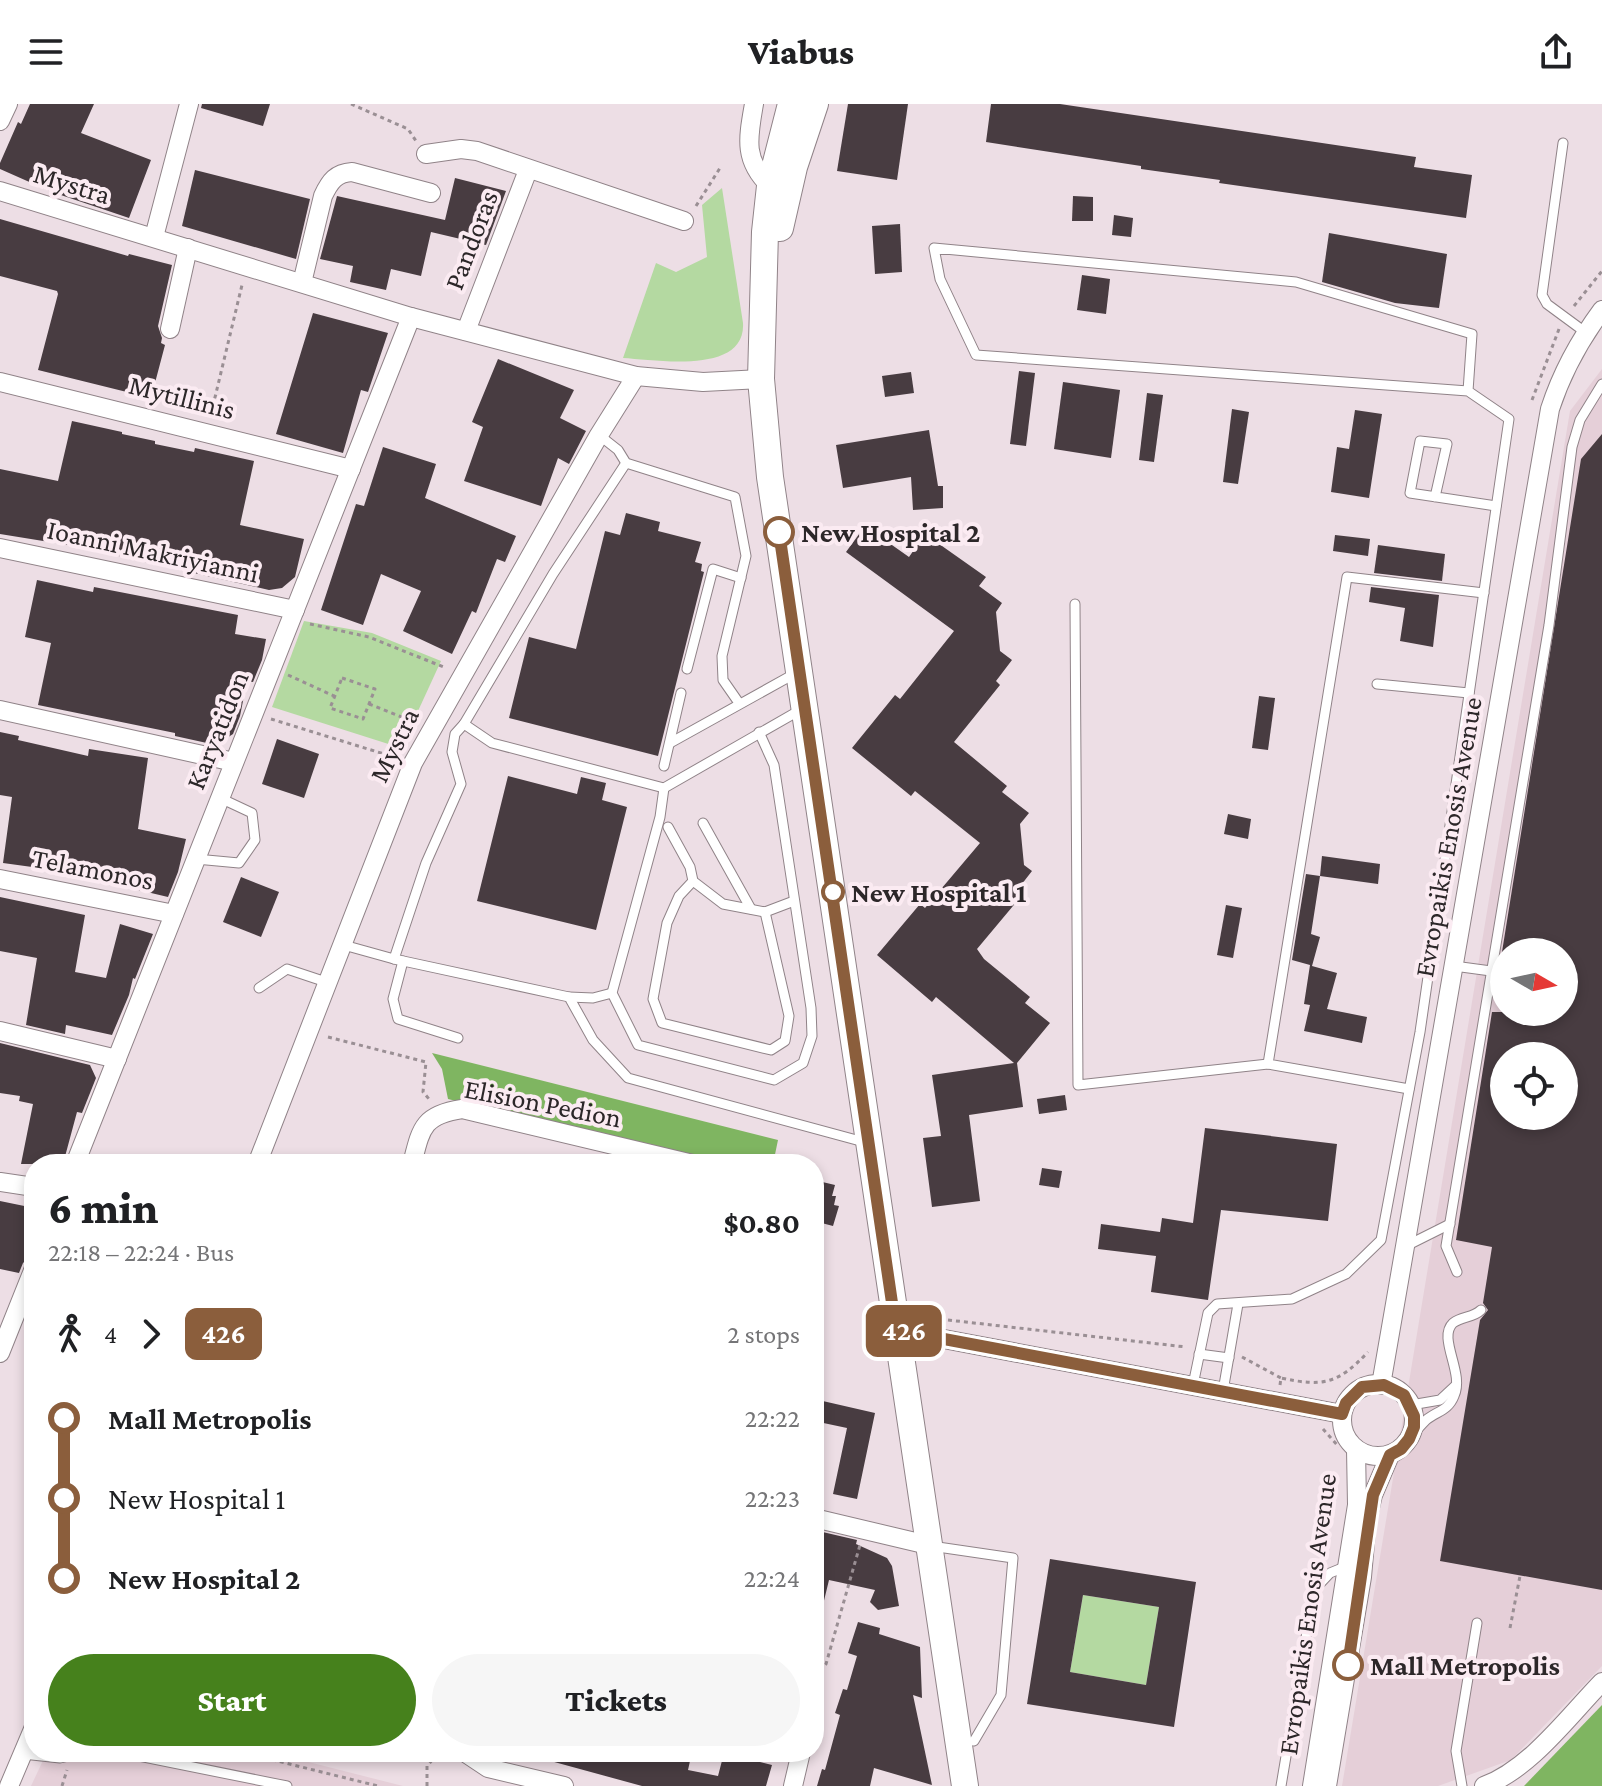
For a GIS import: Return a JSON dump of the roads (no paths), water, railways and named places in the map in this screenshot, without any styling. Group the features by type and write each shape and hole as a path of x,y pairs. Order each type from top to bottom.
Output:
{"street":[{"path":"0,121 8,104"},
{"path":"154,237 189,104"},
{"path":"754,104 749,152 758,172 770,186"},
{"path":"791,104 770,186 765,232 761,379 770,477 965,1786"},
{"path":"765,294 791,179 815,104"},
{"path":"748,142 759,151 777,154"},
{"name":"Pandoras","path":"426,154 461,149 477,151 684,221"},
{"name":"Pandoras","path":"466,331 528,170"},
{"path":"302,283 323,196 340,173 352,172 431,193"},
{"name":"Mystra","path":"0,191 411,317 636,376 703,382 761,379"},
{"path":"170,329 188,248"},
{"name":"Evropaikis Enosis Avenue","path":"1381,1385 1550,409 1560,379 1585,332 1602,310"},
{"name":"Karyatidon","path":"79,1154 253,714 297,616 411,317"},
{"name":"Mystra","path":"261,1154 413,763 599,435 636,376"},
{"name":"Mytillinis","path":"0,382 351,469"},
{"name":"Ioanni Makriyianni","path":"0,548 297,616"},
{"path":"0,710 234,762"},
{"name":"Telamonos","path":"0,879 174,914"},
{"path":"0,1031 117,1059"},
{"name":"Elision Pedion","path":"415,1154 420,1135 430,1119 442,1112 462,1109 651,1154"},
{"path":"0,1182 24,1186"},
{"path":"0,1353 24,1293"},
{"path":"896,1330 1342,1414 1346,1403 1362,1387 1381,1385 1395,1388 1411,1405 1414,1427 1409,1439"},
{"name":"Evropaikis Enosis Avenue","path":"1342,1414 1346,1439 1356,1449 1377,1457 1401,1449 1409,1439"},
{"name":"Evropaikis Enosis Avenue","path":"1312,1786 1357,1505 1356,1449"},
{"name":"Evropaikis Enosis Avenue","path":"1327,1786 1362,1577 1367,1520 1373,1495 1390,1455"},
{"path":"824,1520 928,1545"},
{"path":"1484,1786 1501,1780 1526,1760 1602,1682"},
{"path":"9,1786 23,1754"},
{"path":"479,1762 488,1768 564,1786"},
{"path":"793,1786 799,1762"}],"lane":[{"path":"1563,143 1542,295 1547,304 1585,332"},
{"path":"1193,1385 1197,1351 1208,1313 1217,1304 1292,1299 1346,1274 1381,1240 1409,1089 1509,419 1468,391 976,355 940,279 934,248 1296,282 1472,334 1468,391"},
{"path":"1497,938 1549,625 1572,447 1580,420 1600,386 1602,371"},
{"path":"599,435 618,450 626,463 735,497 746,556 722,656 723,680 739,703"},
{"path":"1435,497 1447,444 1420,441 1410,493 1435,497 1496,506"},
{"path":"458,1038 398,1019 393,999 398,960 426,863 461,784 452,752 455,734 464,724 553,574 626,463"},
{"path":"687,669 713,569 741,578"},
{"path":"1268,1064 1347,577 1484,593"},
{"path":"1075,604 1078,1085 1268,1064 1409,1089"},
{"path":"670,743 799,671"},
{"path":"1377,684 1469,693"},
{"path":"664,766 681,693"},
{"path":"464,724 492,743 664,788 805,707"},
{"path":"664,788 660,817 612,993 638,1045 774,1080 803,1063 812,1036 811,1008 774,765 759,732"},
{"path":"196,859 239,863 255,840 252,813 220,798"},
{"path":"703,823 751,909"},
{"path":"668,827 690,867 693,881 723,904 765,912 794,901"},
{"path":"693,881 679,896 667,923 653,999 662,1023 771,1050 785,1041 789,1016 775,943 765,912"},
{"path":"340,944 398,960 569,997 593,998 612,993"},
{"path":"1454,966 1490,971"},
{"path":"259,988 287,969 326,982"},
{"path":"1457,1272 1446,1246 1490,977"},
{"path":"569,997 593,1040 628,1078 868,1143"},
{"path":"1406,1246 1450,1224"},
{"path":"1223,1391 1233,1356 1238,1304"},
{"path":"1409,1439 1427,1419 1449,1406 1457,1384 1457,1371 1448,1343 1449,1328 1454,1322 1475,1316 1481,1310"},
{"path":"1197,1351 1233,1356"},
{"path":"1411,1405 1440,1400 1457,1384"},
{"path":"928,1545 1013,1558 1001,1695 974,1741"},
{"path":"1281,1786 1314,1590 1330,1573 1347,1566"},
{"path":"1462,1786 1456,1751 1477,1623"},
{"path":"168,1762 287,1786"}],"place":[{"name":"New Hospital 2","path":"779,532"},
{"name":"New Hospital 1","path":"833,892"},
{"name":"Mall Metropolis","path":"1348,1665"}]}
